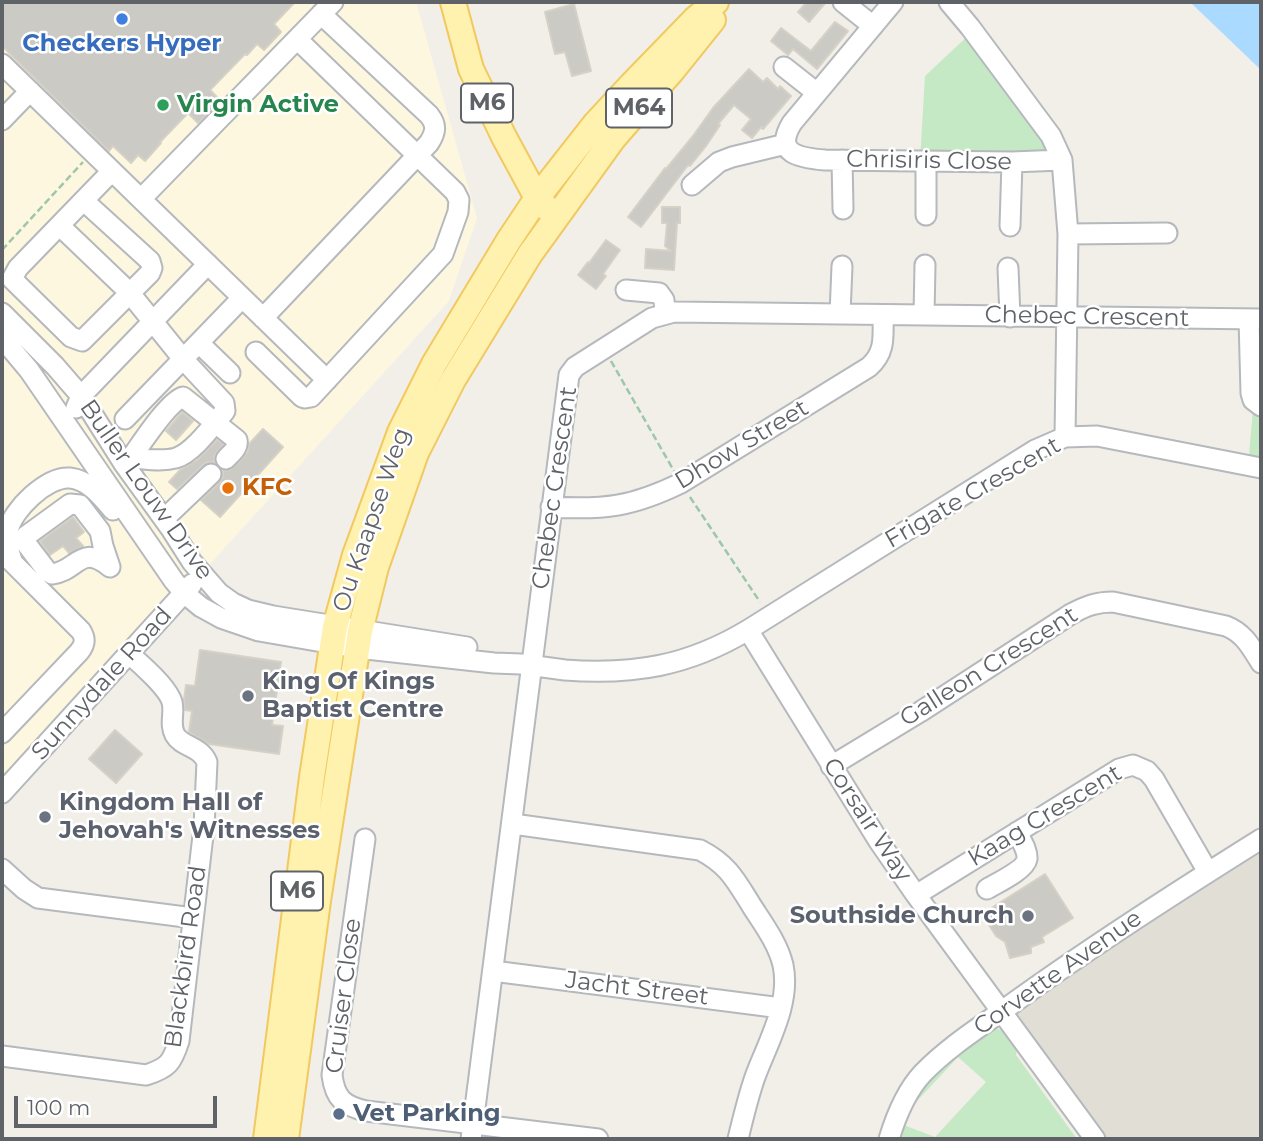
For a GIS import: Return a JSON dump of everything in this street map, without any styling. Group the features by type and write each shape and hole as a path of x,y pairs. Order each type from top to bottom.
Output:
{"main road":[{"name":"M6","path":"453,2 471,69 503,137 537,198 556,216"},
{"name":"Ou Kaapse Weg","path":"286,1139 318,901 355,555 400,432 434,364 537,198 595,124 695,19 716,2"},
{"name":"Ou Kaapse Weg","path":"266,1139 299,880 346,637 376,567 416,453 458,370 556,216 613,139 708,28 725,2"}],"street":[{"path":"843,2 873,26"},
{"path":"692,185 719,162 751,151 786,144 786,132 792,122 893,2"},
{"path":"949,2 971,27 1051,136 1062,160 1068,234 1065,437"},
{"path":"141,199 327,8 434,121 436,127 433,136 417,155 263,318"},
{"path":"256,352 302,397 312,397 443,254 458,212 455,192 297,38"},
{"path":"2,64 327,380"},
{"path":"785,67 817,93"},
{"path":"2,120 30,91"},
{"name":"Chrisiris Close","path":"786,144 793,154 801,158 825,160 1062,160"},
{"path":"842,160 843,209"},
{"path":"926,161 926,215"},
{"path":"1010,226 1012,162"},
{"path":"84,201 150,261 152,268 82,341 71,337 12,279 18,268 112,171"},
{"path":"60,226 129,292 183,359 224,403 225,411 195,445 179,458 127,461"},
{"path":"1068,234 1167,233"},
{"path":"73,433 75,410 81,396 208,264"},
{"path":"840,314 842,265"},
{"path":"924,315 925,265"},
{"path":"1008,268 1010,317"},
{"path":"626,290 659,293 664,300 665,313"},
{"path":"125,419 242,298"},
{"name":"Chebec Crescent","path":"472,1131 513,824 526,665 569,375 575,368 652,318 683,311 1255,319"},
{"name":"Buller Louw Drive","path":"2,313 81,396 127,461 192,562 219,593 248,610 346,637"},
{"name":"Dhow Street","path":"551,507 584,509 628,504 657,495 681,483 869,367 881,352 883,315"},
{"path":"1255,319 1251,393 1253,400 1261,406"},
{"name":"Buller Louw Drive","path":"2,338 29,370 174,581 201,607 236,624 259,631 486,650 526,665 600,673 639,670 668,664 692,657 748,631"},
{"path":"199,343 230,373"},
{"path":"2,348 58,411"},
{"path":"127,461 178,398 184,398 237,440 237,446 226,459"},
{"name":"Frigate Crescent","path":"748,631 1035,450 1065,437 1119,439 1261,468"},
{"path":"164,519 211,474"},
{"path":"2,733 79,652 85,641 81,631 7,558 9,517 49,484 58,479 73,479 84,482 97,491 157,556"},
{"path":"70,504 80,505 100,531 110,566 96,558 85,557 52,574 23,539 70,504"},
{"name":"Sunnydale Road","path":"2,793 202,574"},
{"name":"Galleon Crescent","path":"831,766 1071,614 1097,602 1113,602 1226,626 1242,635 1261,663"},
{"name":"Corsair Way","path":"748,631 878,840 1095,1139"},
{"name":"Blackbird Road","path":"2,1056 146,1075 164,1068 174,1056 204,827 207,762 204,756 176,736 173,729 172,700 145,668 129,654"},
{"name":"Kaag Crescent","path":"916,895 1119,769 1133,765 1147,771 1154,779 1208,872"},
{"path":"513,824 700,850 716,859 731,874 777,949 785,977 781,1008 754,1080 738,1139"},
{"path":"987,889 1020,869 1026,862 1027,854 1017,832"},
{"name":"Cruiser Close","path":"365,839 332,1076 334,1088 340,1098 353,1108 472,1131"},
{"name":"Corvette Avenue","path":"889,1139 905,1099 921,1074 948,1051 1077,957 1261,839"},
{"path":"2,869 38,898 193,918"},
{"name":"Jacht Street","path":"493,971 781,1008"},
{"path":"472,1131 597,1139"}],"path":[{"path":"2,250 92,152"}],"shaded area":[{"path":"2,2 416,2 477,218 449,301 2,793"},
{"path":"1261,848 1261,1139 1096,1139 1007,1015"}],"green space":[{"path":"972,32 1047,141 1042,160 920,161 925,76"},
{"path":"1254,398 1261,403 1261,470 1248,466"},
{"path":"988,1031 1005,1031 1017,1046 1016,1055 1077,1139 896,1139 901,1124 935,1137 986,1082 958,1057 910,1112 907,1110 936,1070"}],"water":[{"path":"1190,2 1261,2 1261,70"}],"building":[{"path":"2,2 295,2 274,24 281,32 264,50 257,44 210,90 220,100 198,123 188,113 145,161 138,155 131,163 113,146 109,151 2,46"},
{"path":"807,2 826,2 809,22 798,12"},
{"path":"574,4 591,71 572,76 565,52 555,54 545,12"},
{"path":"835,22 848,31 817,69 793,49 788,55 771,41 781,28 811,51"},
{"path":"749,69 763,82 767,78 778,89 780,86 791,96 752,138 742,130 751,119 734,105 718,124 720,125 706,146 690,166 688,165 641,227 628,217 713,108"},
{"path":"662,207 680,207 674,270 645,268 646,249 671,251 665,246 667,223 662,223"},
{"path":"606,240 620,250 596,289 578,275"},
{"path":"182,412 193,421 176,440 166,431"},
{"path":"263,429 283,447 220,517 201,500 220,482 223,471 230,470 243,458 249,444"},
{"path":"217,440 223,444 214,456 214,462 207,462 177,489 169,482 180,470 197,460"},
{"path":"73,517 84,532 76,538 83,546 69,553 63,546 50,555 40,541"},
{"path":"200,650 281,662 272,725 283,726 279,754 209,744 189,732 192,711 185,710 186,685 195,686"},
{"path":"115,730 142,754 116,783 89,759"},
{"name":"Southside Church","path":"1045,874 1073,918 1042,937 1044,942 1031,947 1031,953 1010,958 1005,942 996,936 982,914"}],"place":[{"name":"Checkers Hyper","path":"122,19"},
{"name":"Virgin Active","path":"163,105"},
{"name":"KFC","path":"228,488"},
{"name":"King Of Kings Baptist Centre","path":"248,696"},
{"name":"Kingdom Hall of Jehovah's Witnesses","path":"45,817"},
{"name":"Southside Church","path":"1028,916"},
{"name":"Vet Parking","path":"339,1114"}]}
